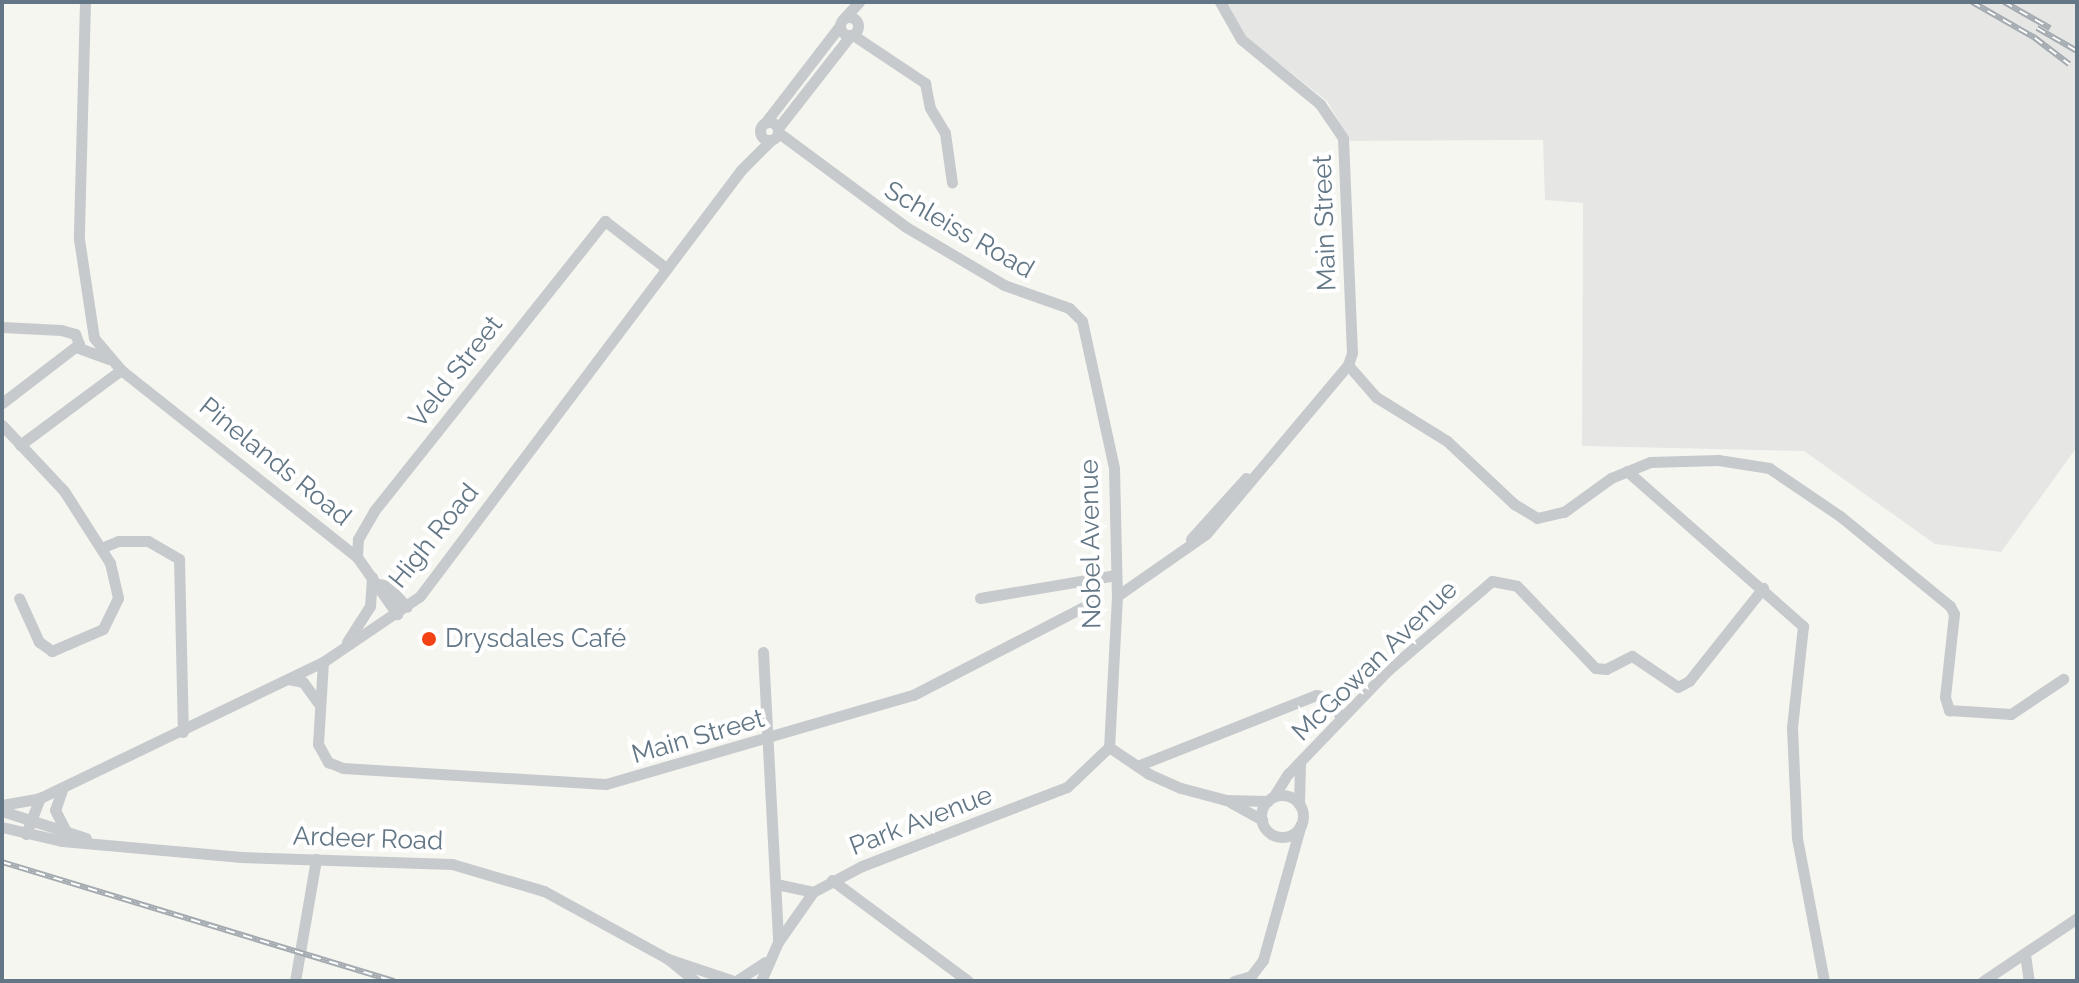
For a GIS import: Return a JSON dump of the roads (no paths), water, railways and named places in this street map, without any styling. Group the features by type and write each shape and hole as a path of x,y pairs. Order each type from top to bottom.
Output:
{"street":[{"path":"85,2 79,249 94,338 110,359"},
{"name":"High Road","path":"771,133 842,23 862,2"},
{"name":"High Road","path":"2,805 40,798 62,790 323,662 402,610 428,587 741,170 854,30 862,2"},
{"name":"Main Street","path":"1220,2 1241,39 1320,104 1343,138 1352,338 1348,365"},
{"path":"842,23 854,30"},
{"path":"842,23 925,83 930,108 945,133 952,183"},
{"name":"Schleiss Road","path":"771,133 859,197 1004,285 1077,313 1088,342"},
{"name":"Veld Street","path":"357,557 358,539 374,511 605,221 667,269"},
{"path":"2,327 70,332 78,339 76,347 2,403"},
{"name":"Nobel Avenue","path":"1088,342 1114,468 1117,596 1109,747"},
{"path":"76,347 110,359"},
{"name":"Pinelands Road","path":"110,359 357,557 375,581 388,586 402,610"},
{"path":"1117,596 1176,554 1231,508 1348,365 1376,397 1447,441 1531,516 1553,517 1627,471 1667,460 1746,463 1785,475 1950,606 1954,614 1945,697 1949,710 2011,714 2063,679"},
{"path":"20,445 121,370"},
{"path":"2,425 56,481 101,548 118,598 110,619 91,638 57,651 46,649 19,598"},
{"path":"1627,471 1690,531 1763,588 1803,626 1792,728 1797,838 1824,981"},
{"path":"101,548 118,541 148,541 179,559 183,732"},
{"path":"980,598 1116,575"},
{"path":"344,646 370,606 375,581"},
{"name":"McGowan Avenue","path":"1274,794 1341,718 1436,626 1492,581 1517,586 1595,668 1606,669 1632,656 1678,687 1689,681 1763,588"},
{"name":"Main Street","path":"319,703 321,753 343,768 589,784 621,782 764,742 946,681 1089,604"},
{"path":"763,652 764,742 778,942"},
{"path":"319,703 323,662"},
{"path":"288,679 303,682 319,703"},
{"path":"1137,766 1316,695 1330,698 1341,718"},
{"path":"1109,747 1162,782 1226,800 1262,820 1294,854"},
{"name":"Park Avenue","path":"761,981 768,958 813,892 832,880 1067,787 1109,747"},
{"path":"1234,981 1260,966 1294,854 1301,824 1300,763"},
{"path":"1226,800 1300,789"},
{"path":"62,790 55,810 65,830"},
{"path":"1274,794 1291,797 1299,804"},
{"path":"1262,820 1274,794"},
{"path":"26,834 40,798"},
{"name":"Ardeer Road","path":"2,811 94,841"},
{"path":"1279,837 1293,833 1301,824"},
{"name":"Ardeer Road","path":"2,827 26,834 94,841 316,859 413,859 488,871 557,897 668,959 695,981"},
{"path":"295,981 316,859"},
{"path":"832,880 968,981"},
{"path":"776,884 813,892"},
{"path":"1983,981 2077,918"},
{"path":"2025,954 2029,981"},
{"name":"Park Avenue","path":"739,980 768,958"},
{"name":"Ardeer Road","path":"668,959 739,980"}],"railway":[{"path":"1972,2 2035,38 2069,64"},
{"path":"2004,2 2050,28"},
{"path":"2037,28 2077,51"},
{"path":"2,862 394,981"}],"place":[{"name":"Drysdales Café","path":"429,639"}]}
